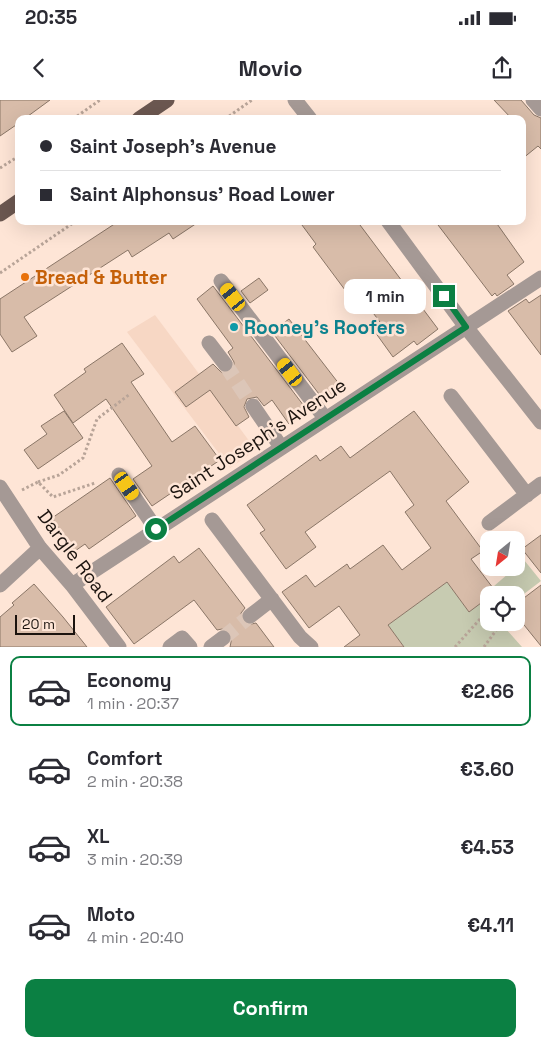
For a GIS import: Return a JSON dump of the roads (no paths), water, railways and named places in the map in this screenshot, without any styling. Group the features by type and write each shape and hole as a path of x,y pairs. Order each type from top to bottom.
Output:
{"main road":[{"path":"145,115 167,100"},
{"path":"0,214 15,204"}],"street":[{"path":"295,100 307,115"},
{"path":"532,100 541,109"},
{"path":"391,225 466,327 541,422"},
{"name":"Saint Joseph's Avenue","path":"72,585 541,278"},
{"path":"221,281 325,418"},
{"path":"209,343 225,364"},
{"path":"451,396 526,495"},
{"path":"253,406 281,447"},
{"path":"119,475 156,529"},
{"path":"489,523 541,484"},
{"name":"Dargle Road","path":"0,487 40,548 72,585 119,647"},
{"path":"212,520 300,637 311,647"},
{"path":"0,585 40,548"},
{"path":"250,616 272,599"},
{"path":"170,647 182,638 190,647"}],"tunnel":[{"path":"225,364 253,406"},
{"path":"223,638 250,616"}],"place":[{"name":"Bread & Butter","path":"25,277"},
{"name":"Rooney's Roofers","path":"234,327"}]}
